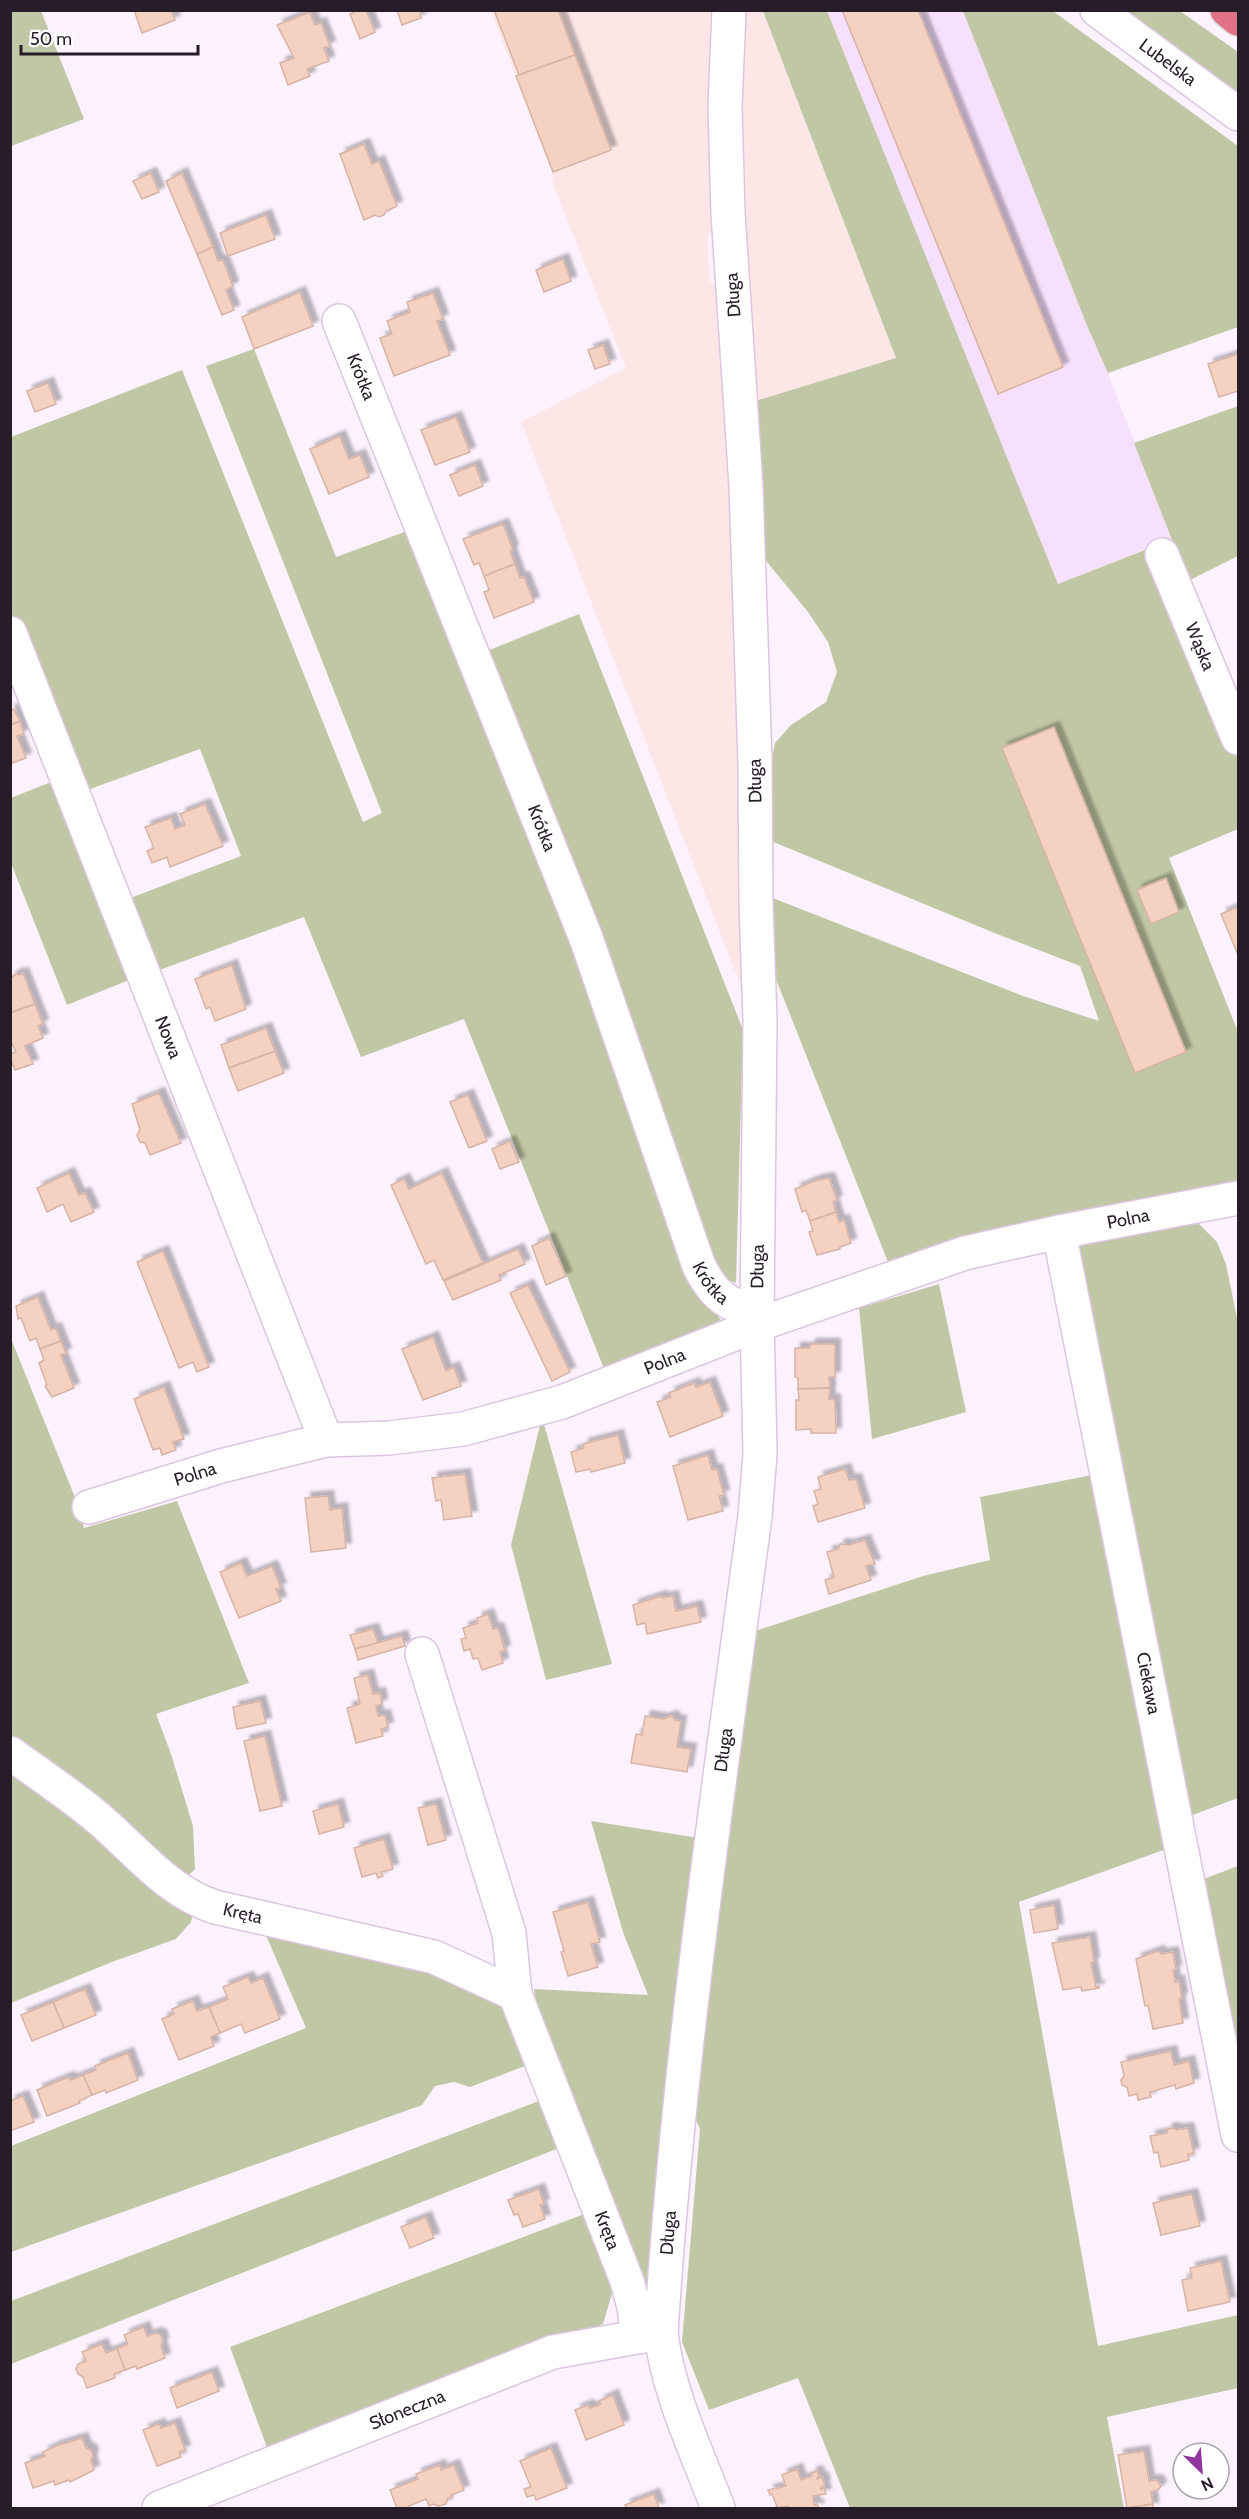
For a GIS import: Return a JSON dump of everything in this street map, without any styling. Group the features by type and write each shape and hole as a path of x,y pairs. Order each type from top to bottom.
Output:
{"highway":[{"path":"1227,10 1239,19"}],"street":[{"name":"Długa","path":"718,2508 676,2396 664,2355 650,2335 676,2149 698,1944 755,1515 760,1454 757,1321 760,1020 755,762 746,486 728,213 725,106 729,10"},
{"name":"Lubelska","path":"1097,10 1239,114"},
{"name":"Krótka","path":"339,321 586,938 699,1266 709,1286 721,1298 757,1321"},
{"name":"Wąska","path":"1162,555 1239,738"},
{"name":"Nowa","path":"10,633 326,1440"},
{"name":"Polna","path":"89,1507 221,1466 326,1440 389,1438 463,1429 562,1402 757,1321 965,1253 1239,1198"},
{"name":"Ciekawa","path":"1059,1233 1239,2135"},
{"name":"Kręta","path":"422,1654 509,1933 515,1994 627,2281 634,2307 650,2335"},
{"name":"Kręta","path":"10,1753 93,1814 152,1868 194,1901 215,1908 434,1957 515,1994"},
{"name":"Słoneczna","path":"159,2508 553,2352 650,2335"}],"shaded area":[{"path":"491,11 723,11 717,223 707,237 710,282 725,295 743,640 742,989 521,422 626,368 553,184 552,172"},
{"path":"740,11 763,11 896,358 752,402"},
{"path":"827,11 963,11 1088,328 1108,373 1171,539 1058,584"}],"green space":[{"path":"11,10 41,11 84,119 11,146"},
{"path":"763,11 827,11 1058,584 1150,548 1238,759 1238,829 1169,858 1238,1032 1238,1193 974,1237 888,1262 770,964 770,897 1023,996 1099,1021 1080,966 771,841 767,786 775,743 791,725 826,702 837,672 828,642 808,612 763,557 752,402 896,358"},
{"path":"963,11 1053,11 1238,146 1238,327 1108,373 1088,328"},
{"path":"1112,11 1180,11 1238,52 1238,102"},
{"path":"254,349 336,557 410,530 709,1297 725,1329 607,1376 464,1019 361,1057 304,917 154,972 125,900 241,856 200,749 82,792 11,612 11,437 182,370 363,822 382,813 206,366"},
{"path":"1238,406 1238,556 1188,581 1134,443"},
{"path":"579,614 743,1030 736,1283 722,1278 713,1267 482,653"},
{"path":"56,780 134,978 67,1005 11,863 11,798"},
{"path":"1192,1217 1217,1242 1226,1264 1238,1323 1238,1798 1190,1816 1075,1237"},
{"path":"939,1284 966,1412 872,1439 859,1308"},
{"path":"10,1336 74,1495 84,1528 177,1501 249,1683 156,1714 193,1826 195,1869 166,1897 193,1912 191,1922 176,1939 11,2003"},
{"path":"542,1417 612,1664 546,1680 511,1545"},
{"path":"1097,1474 1169,1848 1019,1902 1098,2346 1238,2315 1238,2388 1107,2417 1124,2508 850,2508 798,2378 709,2410 682,2342 700,2129 691,2109 755,1631 923,1576 990,1560 980,1497"},
{"path":"591,1821 699,1838 645,2302 536,2003 534,1989 648,1995 623,1932"},
{"path":"1238,1866 1238,2069 1201,1880"},
{"path":"262,1926 442,1973 508,2009 530,2064 470,2087 454,2082 435,2086 422,2105 11,2252 11,2146 306,2028"},
{"path":"544,2099 564,2146 11,2364 11,2301"},
{"path":"587,2213 613,2290 603,2324 269,2453 230,2347"}],"building":[{"path":"134,10 171,10 175,20 142,33"},
{"path":"358,10 366,10 375,32 360,39 350,14"},
{"path":"397,10 419,10 421,18 402,25"},
{"path":"494,10 558,10 575,55 519,75"},
{"path":"842,10 918,10 1063,367 998,394"},
{"path":"310,12 315,25 321,23 330,46 324,48 329,61 307,69 310,76 288,85 280,63 294,58 277,25"},
{"path":"575,55 611,150 553,172 516,76"},
{"path":"364,144 372,164 379,161 397,206 386,211 384,215 379,217 375,215 364,220 340,154"},
{"path":"151,173 159,192 142,199 133,181"},
{"path":"182,173 213,247 197,254 166,181"},
{"path":"266,215 275,239 228,256 220,233"},
{"path":"213,247 218,261 223,260 233,286 226,290 234,310 222,315 197,254"},
{"path":"563,259 571,281 544,292 536,270"},
{"path":"300,292 313,326 254,349 242,317"},
{"path":"433,293 443,319 437,321 450,355 394,376 380,338 392,334 387,321 410,312 407,302"},
{"path":"603,345 610,364 595,369 588,350"},
{"path":"1238,354 1238,391 1219,397 1208,364"},
{"path":"48,383 56,404 35,412 27,391"},
{"path":"456,417 470,452 435,465 421,430"},
{"path":"340,436 349,459 360,455 369,477 329,494 310,449"},
{"path":"475,465 483,486 459,496 450,475"},
{"path":"503,524 513,550 510,551 515,564 484,576 479,563 474,565 463,539"},
{"path":"515,564 520,578 524,577 534,602 494,618 484,592 489,590 484,576"},
{"path":"14,709 20,721 10,725 10,710"},
{"path":"20,721 24,734 17,736 26,758 10,764 10,725"},
{"path":"1054,727 1186,1052 1135,1073 1002,748"},
{"path":"205,804 223,846 170,867 167,857 152,863 147,851 154,848 145,827 171,818 175,829 185,825 180,814"},
{"path":"1166,878 1179,912 1151,924 1137,890"},
{"path":"1238,907 1238,955 1221,914"},
{"path":"232,965 246,1009 215,1021 210,1007 206,1009 195,979"},
{"path":"18,973 19,975 23,973 35,1004 10,1013 10,978"},
{"path":"35,1004 43,1024 38,1026 43,1038 25,1046 33,1064 15,1070 10,1058 10,1054 16,1052 10,1039 10,1013"},
{"path":"266,1028 275,1051 229,1068 221,1045"},
{"path":"275,1051 284,1073 238,1091 229,1068"},
{"path":"159,1093 181,1143 150,1155 145,1143 140,1142 137,1135 140,1130 132,1104"},
{"path":"468,1095 487,1141 469,1148 450,1102"},
{"path":"510,1141 519,1162 500,1169 492,1149"},
{"path":"69,1173 79,1195 85,1193 94,1212 71,1222 63,1204 47,1212 37,1188"},
{"path":"442,1173 483,1263 443,1280 434,1260 426,1264 391,1185 404,1179 409,1189"},
{"path":"829,1178 837,1200 833,1202 836,1212 810,1221 806,1210 802,1212 795,1189"},
{"path":"836,1212 839,1222 844,1220 851,1243 840,1249 817,1255 809,1232 813,1231 810,1221"},
{"path":"549,1238 566,1276 546,1285 532,1246"},
{"path":"518,1249 525,1264 499,1275 501,1280 453,1300 444,1281"},
{"path":"163,1251 209,1367 197,1372 193,1362 179,1368 137,1262"},
{"path":"528,1285 570,1372 552,1381 510,1293"},
{"path":"38,1297 51,1330 56,1328 61,1341 40,1349 36,1338 30,1341 21,1318 18,1319 16,1306"},
{"path":"433,1337 446,1371 454,1367 461,1386 423,1400 402,1349"},
{"path":"61,1341 66,1353 61,1355 74,1388 52,1397 45,1386 47,1385 39,1363 44,1360 40,1349"},
{"path":"810,1344 835,1344 835,1377 829,1377 830,1388 798,1389 798,1378 795,1377 795,1348 810,1348"},
{"path":"710,1382 723,1416 670,1437 657,1402 671,1397 669,1393 694,1383 696,1387"},
{"path":"164,1387 184,1439 173,1442 176,1450 162,1455 160,1448 153,1450 134,1399"},
{"path":"830,1388 829,1399 835,1400 836,1433 811,1433 811,1429 796,1430 798,1389"},
{"path":"618,1435 625,1463 591,1472 590,1469 576,1472 571,1452 584,1448 583,1444"},
{"path":"708,1455 712,1470 717,1469 724,1495 719,1496 723,1511 688,1520 673,1466"},
{"path":"845,1469 849,1480 856,1479 865,1508 818,1522 813,1506 818,1504 814,1491 821,1489 818,1477"},
{"path":"465,1474 472,1516 444,1520 441,1500 436,1501 432,1478"},
{"path":"328,1496 330,1510 342,1508 346,1548 311,1552 305,1498"},
{"path":"865,1540 875,1564 866,1566 871,1580 829,1594 825,1580 834,1577 827,1552 838,1549 840,1544 849,1545"},
{"path":"241,1563 247,1576 272,1566 281,1588 276,1589 281,1601 239,1618 220,1572"},
{"path":"661,1596 662,1598 673,1596 676,1611 697,1606 701,1622 647,1634 645,1623 637,1625 633,1605"},
{"path":"488,1614 493,1629 498,1628 505,1650 500,1652 503,1663 482,1670 478,1658 473,1659 470,1649 464,1651 461,1639 466,1638 463,1628 478,1623 477,1618"},
{"path":"373,1629 378,1643 355,1649 350,1635"},
{"path":"402,1636 405,1646 358,1660 355,1649"},
{"path":"368,1675 373,1694 380,1693 382,1704 376,1706 378,1716 385,1715 388,1727 381,1729 383,1736 356,1743 347,1708 360,1704 354,1678"},
{"path":"260,1701 266,1723 237,1729 233,1707"},
{"path":"645,1716 663,1719 672,1716 675,1720 681,1721 677,1747 691,1749 687,1772 631,1763 636,1734 642,1735"},
{"path":"265,1736 282,1806 260,1811 244,1741"},
{"path":"338,1804 344,1827 319,1834 313,1811"},
{"path":"436,1804 446,1840 428,1845 418,1808"},
{"path":"384,1839 393,1869 381,1872 383,1876 378,1878 376,1873 362,1877 354,1848"},
{"path":"588,1902 600,1942 591,1944 598,1967 568,1976 561,1952 564,1951 553,1912"},
{"path":"1054,1905 1058,1929 1034,1933 1030,1910"},
{"path":"1090,1937 1094,1962 1091,1963 1096,1987 1099,1986 1099,1988 1082,1991 1081,1987 1063,1990 1052,1943"},
{"path":"1158,1951 1162,1954 1173,1952 1176,1970 1173,1970 1175,1982 1179,1981 1183,2023 1153,2029 1148,2005 1145,2006 1136,1959"},
{"path":"248,1977 251,1983 263,1978 280,2019 245,2033 241,2024 220,2033 209,2007 228,1999 223,1987"},
{"path":"85,1989 96,2015 64,2028 53,2002"},
{"path":"193,2001 197,2011 209,2007 220,2033 211,2037 214,2046 179,2060 162,2019 174,2014 172,2009"},
{"path":"53,2002 64,2028 32,2041 21,2015"},
{"path":"1171,2051 1174,2065 1189,2061 1194,2083 1176,2089 1175,2085 1150,2092 1151,2097 1138,2100 1137,2094 1129,2096 1127,2087 1122,2085 1121,2080 1124,2076 1121,2062"},
{"path":"128,2053 138,2080 106,2093 105,2090 92,2095 83,2075 96,2070 95,2066"},
{"path":"83,2075 92,2095 79,2101 80,2103 47,2116 37,2090 69,2077 71,2080"},
{"path":"23,2096 34,2122 10,2131 10,2101"},
{"path":"1188,2128 1194,2153 1188,2154 1189,2160 1161,2167 1158,2152 1154,2153 1150,2136 1167,2133 1167,2129 1176,2130"},
{"path":"539,2189 544,2204 540,2205 545,2219 523,2227 518,2214 514,2215 508,2200"},
{"path":"1192,2194 1200,2226 1161,2235 1153,2203"},
{"path":"426,2217 434,2238 410,2248 401,2227"},
{"path":"1221,2261 1230,2302 1188,2311 1182,2280 1192,2278 1190,2268"},
{"path":"144,2327 147,2336 156,2333 161,2335 163,2342 161,2346 165,2358 137,2369 136,2366 125,2370 117,2349 128,2344 124,2335"},
{"path":"102,2344 106,2353 117,2349 125,2370 114,2374 115,2378 87,2388 83,2377 76,2369 78,2364 86,2361 82,2352"},
{"path":"212,2372 219,2391 177,2408 170,2388"},
{"path":"613,2395 624,2425 586,2440 575,2410 588,2405 590,2408 601,2404 599,2401"},
{"path":"175,2423 185,2450 179,2452 181,2457 157,2466 143,2430 159,2424 161,2428"},
{"path":"82,2438 86,2448 91,2450 93,2455 91,2460 94,2470 70,2482 69,2480 55,2485 54,2481 33,2488 25,2463 45,2456 43,2452 56,2446"},
{"path":"551,2448 567,2488 536,2500 534,2495 527,2497 524,2489 531,2487 520,2461"},
{"path":"1144,2451 1149,2481 1157,2480 1161,2486 1158,2490 1151,2492 1153,2504 1127,2508 1118,2455"},
{"path":"440,2465 441,2470 454,2465 464,2490 451,2495 452,2497 448,2498 446,2504 429,2506 426,2499 409,2506 410,2508 397,2508 390,2490 418,2479 416,2474"},
{"path":"797,2469 801,2480 812,2476 811,2473 817,2471 819,2476 817,2479 822,2477 825,2485 821,2489 824,2488 826,2494 813,2496 814,2505 817,2504 819,2508 789,2508 788,2506 775,2508 777,2506 768,2490 786,2486 782,2475"},
{"path":"654,2494 659,2508 626,2508 625,2505"},
{"path":"1153,2504 1153,2508 1127,2508"}]}
